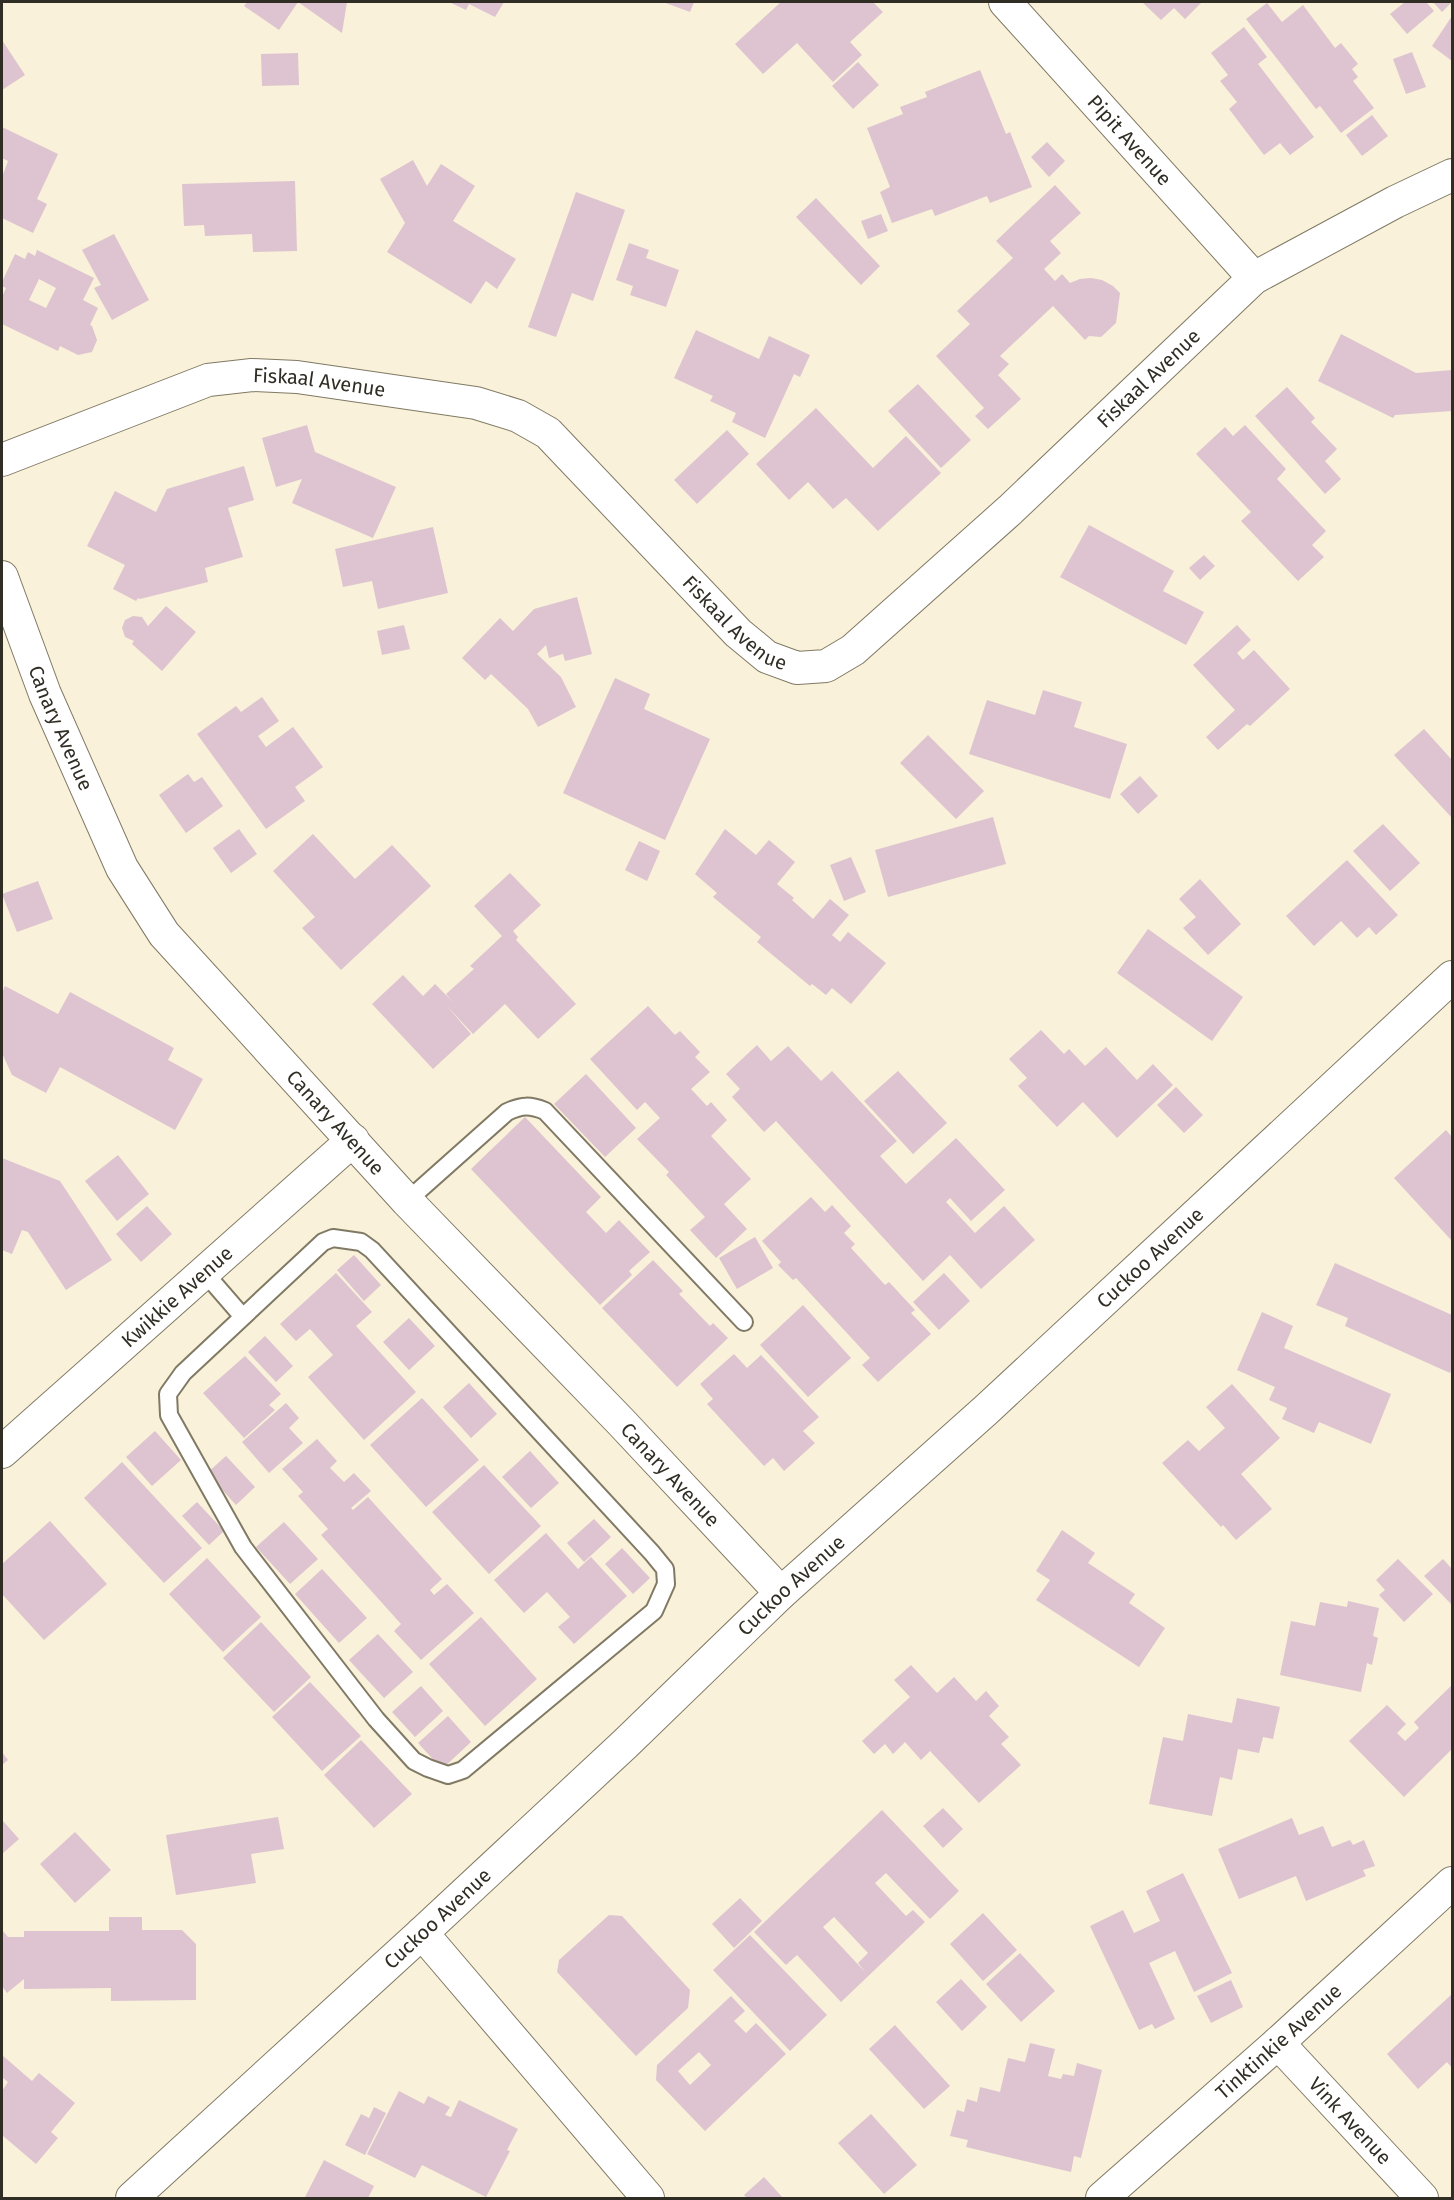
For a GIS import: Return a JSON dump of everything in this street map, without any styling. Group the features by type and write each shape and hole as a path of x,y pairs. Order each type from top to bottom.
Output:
{"street":[{"name":"Pipit Avenue","path":"1005,2 1254,279"},
{"name":"Fiskaal Avenue","path":"2,460 208,380 252,375 297,377 476,403 518,417 548,433 738,633 767,657 797,668 826,666 853,650 1010,510 1254,279 1395,202 1452,175"},
{"name":"Canary Avenue","path":"2,578 45,694 122,868 164,934 407,1201 622,1423 782,1593"},
{"name":"Cuckoo Avenue","path":"132,2199 422,1934 782,1593 986,1410 1452,977"},
{"name":"Kwikkie Avenue","path":"5,1441 204,1272 353,1140"},
{"name":"Tinktinkie Avenue","path":"1102,2199 1278,2043 1452,1883"},
{"path":"422,1934 648,2199"},
{"name":"Vink Avenue","path":"1278,2043 1422,2199"}],"lane":[{"path":"407,1201 507,1112 519,1106 532,1106 545,1111 744,1322"},
{"path":"333,1238 361,1242 372,1250 652,1553 664,1569 666,1584 654,1611 463,1770 448,1775 414,1761 376,1719 243,1547 170,1415 168,1394 176,1381 243,1317 323,1242 333,1238"},
{"path":"204,1272 243,1317"}],"building":[{"path":"247,2 298,2 279,30 244,6"},
{"path":"298,2 347,2 342,33"},
{"path":"449,2 504,2 495,17 469,4 466,10"},
{"path":"663,2 694,2 690,12"},
{"path":"781,2 873,2 883,12 850,42 862,55 833,82 797,43 763,74 735,44"},
{"path":"1142,2 1202,2 1185,19 1174,8 1161,20"},
{"path":"1405,2 1426,2 1434,11 1407,34 1390,14"},
{"path":"1433,2 1452,2 1442,12"},
{"path":"1267,3 1282,22 1303,5 1335,48 1341,43 1358,64 1352,69 1358,77 1353,81 1374,108 1341,133 1320,106 1316,109 1246,19"},
{"path":"1452,16 1452,61 1432,46"},
{"path":"1244,27 1267,57 1258,64 1314,137 1290,155 1280,143 1264,155 1229,109 1237,102 1220,81 1228,75 1211,53"},
{"path":"2,40 25,75 2,90"},
{"path":"1412,52 1426,87 1406,94 1393,59"},
{"path":"298,53 299,85 262,86 261,54"},
{"path":"858,62 879,85 853,109 832,86"},
{"path":"980,70 1006,134 1010,132 1032,187 990,203 987,196 935,216 932,209 892,223 880,192 890,187 867,128 903,114 900,107 927,97 925,92"},
{"path":"1372,115 1388,136 1362,156 1346,135"},
{"path":"2,127 58,154 37,199 47,204 33,233 2,218 2,177 8,161 2,158"},
{"path":"1047,142 1065,161 1049,177 1031,157"},
{"path":"413,160 427,186 441,164 475,186 453,221 516,259 497,289 486,281 471,304 387,252 405,223 380,179"},
{"path":"295,181 297,251 253,252 252,234 205,236 204,225 184,226 182,184"},
{"path":"1055,185 1081,213 1050,241 1061,253 1044,269 1055,281 1062,274 1070,283 1091,278 1102,280 1113,286 1120,293 1116,323 1101,337 1089,336 1085,340 1053,306 1000,356 1009,364 998,375 1021,399 988,429 975,416 984,408 936,356 970,324 957,311 1013,258 996,241"},
{"path":"576,192 625,210 593,301 572,293 556,337 528,327"},
{"path":"816,198 880,266 861,285 796,217"},
{"path":"881,214 888,231 868,239 861,221"},
{"path":"114,234 149,300 112,320 94,288 101,285 82,250"},
{"path":"629,243 649,250 646,258 679,270 666,307 630,295 633,286 616,280"},
{"path":"37,250 94,278 83,300 98,308 90,325 97,340 92,352 78,355 60,346 58,351 2,324 2,297 6,288 2,286 2,282 15,254 25,259 28,252 35,256","holes":["39,279 56,288 46,308 29,300"]},
{"path":"696,330 759,359 769,336 810,355 800,377 794,374 765,438 732,422 736,413 710,401 713,396 674,378"},
{"path":"1341,334 1416,373 1452,370 1452,411 1395,415 1393,418 1318,381"},
{"path":"918,384 971,440 941,468 888,411"},
{"path":"1287,387 1315,418 1311,422 1337,449 1325,461 1341,479 1325,494 1255,416"},
{"path":"816,408 873,468 906,436 941,473 878,531 846,498 833,509 808,482 789,500 756,464"},
{"path":"307,425 315,452 396,487 373,538 292,503 302,479 276,487 262,438"},
{"path":"1245,425 1286,469 1277,479 1326,531 1312,545 1324,557 1298,581 1241,521 1251,512 1196,454 1225,427 1233,436"},
{"path":"727,430 749,454 697,504 674,480"},
{"path":"244,466 254,500 228,508 243,557 205,568 208,582 138,598 136,601 113,589 125,565 87,546 115,491 156,512 167,489"},
{"path":"1089,525 1174,571 1163,591 1204,612 1186,645 1060,577"},
{"path":"433,527 448,593 378,609 372,581 343,587 335,549"},
{"path":"1204,555 1215,566 1200,580 1189,568"},
{"path":"577,597 592,654 565,661 563,654 549,658 546,645 537,654 561,677 576,707 538,727 528,709 491,674 485,680 462,658 500,618 513,631 534,609"},
{"path":"166,606 196,632 162,671 132,644 134,641 125,637 122,628 125,620 133,616 142,617 148,626"},
{"path":"404,625 410,649 382,655 377,631"},
{"path":"1237,625 1251,640 1237,653 1243,660 1254,650 1290,689 1250,726 1247,724 1218,750 1206,737 1235,710 1193,665"},
{"path":"615,678 650,694 644,709 710,739 665,840 563,793"},
{"path":"1043,690 1082,702 1074,727 1127,744 1110,799 969,754 987,700 1035,715"},
{"path":"262,697 279,721 258,736 266,747 293,727 323,767 295,787 305,801 266,829 197,734 236,706 241,712"},
{"path":"1424,729 1452,760 1452,818 1394,755"},
{"path":"928,735 984,791 956,819 900,763"},
{"path":"188,774 194,782 202,777 223,806 186,833 159,795"},
{"path":"1140,776 1158,796 1138,814 1120,794"},
{"path":"993,817 1006,864 888,897 875,850"},
{"path":"1383,824 1420,863 1390,891 1353,851"},
{"path":"239,829 257,854 231,873 213,848"},
{"path":"725,829 756,855 769,840 795,862 777,884 794,898 792,900 813,919 830,899 849,915 832,935 840,942 848,932 886,963 851,1004 832,988 826,995 812,984 810,986 757,942 761,937 713,897 717,893 695,874"},
{"path":"313,834 355,879 392,845 431,886 341,970 302,928 315,917 273,871"},
{"path":"639,841 660,851 647,881 625,870"},
{"path":"851,857 866,892 844,901 830,865"},
{"path":"1347,860 1398,915 1376,935 1369,927 1357,938 1341,921 1314,946 1286,916"},
{"path":"510,873 541,905 513,931 518,937 516,940 576,1004 538,1039 505,1004 473,1034 446,1005 471,1034 433,1069 372,1004 403,975 423,996 435,984 452,1001 446,994 474,969 470,966 502,936 474,906"},
{"path":"1200,879 1241,924 1208,955 1183,928 1196,917 1179,899"},
{"path":"38,881 53,919 17,932 2,894"},
{"path":"1148,929 1243,997 1212,1041 1117,973"},
{"path":"5,986 58,1014 70,992 174,1048 168,1060 203,1079 175,1130 60,1067 46,1093 12,1075 2,1053 2,993"},
{"path":"648,1006 675,1035 680,1031 700,1052 695,1057 710,1072 691,1089 707,1106 711,1102 727,1120 711,1136 751,1179 724,1204 747,1229 716,1258 690,1230 705,1217 666,1175 669,1172 637,1139 660,1118 645,1102 637,1110 590,1059"},
{"path":"1041,1030 1064,1054 1069,1049 1085,1066 1106,1047 1137,1080 1153,1064 1173,1085 1117,1138 1083,1102 1057,1127 1018,1086 1027,1078 1009,1059"},
{"path":"757,1045 771,1061 788,1046 821,1081 832,1071 897,1141 880,1156 906,1184 956,1138 1005,1190 971,1221 950,1198 946,1202 975,1233 1004,1206 1035,1240 981,1289 950,1255 923,1281 776,1121 764,1132 732,1097 740,1089 726,1074"},
{"path":"898,1071 947,1123 913,1154 864,1101"},
{"path":"586,1074 636,1128 605,1157 554,1104"},
{"path":"1176,1087 1203,1115 1184,1133 1157,1105"},
{"path":"525,1117 601,1197 586,1212 606,1233 619,1220 650,1252 629,1271 632,1275 600,1305 471,1169"},
{"path":"1446,1130 1452,1137 1452,1241 1394,1178"},
{"path":"118,1155 149,1194 117,1221 85,1181"},
{"path":"2,1158 60,1181 112,1260 66,1290 28,1232 22,1230 12,1254 2,1250"},
{"path":"811,1197 825,1212 832,1205 851,1226 844,1233 855,1244 851,1248 885,1285 889,1282 915,1310 911,1313 931,1334 878,1382 862,1365 870,1358 796,1278 793,1280 778,1265 781,1262 762,1241"},
{"path":"147,1206 172,1234 141,1262 116,1234"},
{"path":"755,1237 773,1268 737,1289 719,1258"},
{"path":"354,1255 381,1285 364,1301 337,1270"},
{"path":"653,1260 683,1291 679,1294 710,1326 713,1323 728,1338 677,1387 602,1308"},
{"path":"1335,1263 1452,1315 1452,1368 1450,1373 1345,1326 1348,1318 1316,1305"},
{"path":"336,1273 372,1312 356,1326 416,1392 364,1440 308,1377 333,1355 310,1329 296,1341 280,1324"},
{"path":"944,1273 970,1301 939,1330 913,1302"},
{"path":"803,1305 851,1358 808,1397 760,1345"},
{"path":"1262,1312 1293,1326 1284,1348 1391,1394 1371,1444 1319,1422 1314,1433 1282,1419 1287,1408 1269,1400 1275,1387 1237,1370"},
{"path":"409,1318 435,1346 409,1370 383,1342"},
{"path":"265,1336 293,1366 276,1382 248,1352"},
{"path":"734,1354 747,1368 761,1355 819,1417 803,1431 815,1443 784,1471 773,1458 764,1466 707,1404 713,1399 700,1384"},
{"path":"245,1356 281,1394 269,1405 275,1410 244,1438 203,1393"},
{"path":"469,1383 497,1414 471,1438 443,1407"},
{"path":"1232,1384 1280,1438 1241,1474 1272,1509 1236,1540 1223,1525 1221,1527 1162,1463 1188,1440 1199,1451 1225,1428 1206,1407"},
{"path":"422,1398 479,1460 426,1507 370,1445"},
{"path":"286,1403 299,1418 289,1428 303,1443 269,1473 242,1442"},
{"path":"155,1431 181,1460 152,1486 126,1457"},
{"path":"317,1439 337,1461 330,1468 344,1482 354,1473 371,1491 351,1508 353,1510 368,1497 442,1579 430,1590 434,1595 447,1584 474,1613 421,1660 394,1631 401,1624 321,1535 328,1529 298,1496 303,1492 282,1469"},
{"path":"530,1451 559,1483 531,1508 502,1477"},
{"path":"226,1456 255,1487 236,1505 207,1473"},
{"path":"122,1462 202,1548 164,1583 84,1498"},
{"path":"484,1465 541,1526 489,1574 432,1512"},
{"path":"197,1502 224,1531 209,1545 182,1516"},
{"path":"594,1519 611,1537 584,1562 567,1543"},
{"path":"50,1521 107,1584 44,1640 2,1594 2,1564"},
{"path":"284,1522 318,1559 290,1584 256,1547"},
{"path":"1062,1530 1095,1553 1088,1563 1135,1594 1129,1603 1165,1628 1139,1667 1036,1600 1050,1580 1036,1571"},
{"path":"546,1533 578,1569 591,1557 627,1596 574,1644 558,1627 570,1617 547,1592 524,1613 494,1580"},
{"path":"622,1548 650,1578 633,1594 605,1564"},
{"path":"207,1558 261,1617 223,1652 169,1594"},
{"path":"1398,1559 1433,1594 1404,1622 1379,1595 1385,1590 1376,1580"},
{"path":"1443,1559 1452,1569 1452,1605 1424,1576"},
{"path":"322,1569 367,1618 339,1643 295,1594"},
{"path":"1348,1601 1379,1608 1373,1636 1378,1638 1372,1665 1367,1663 1361,1692 1280,1675 1291,1621 1315,1626 1320,1602 1347,1607"},
{"path":"481,1617 537,1679 485,1726 429,1664"},
{"path":"261,1622 311,1677 274,1712 223,1658"},
{"path":"378,1634 413,1672 384,1698 349,1660"},
{"path":"911,1665 937,1693 954,1677 976,1701 986,1691 999,1706 989,1716 1009,1737 1001,1744 1021,1765 979,1803 930,1751 921,1760 905,1742 893,1754 885,1744 874,1754 862,1741 910,1697 894,1680"},
{"path":"310,1682 361,1736 322,1771 272,1717"},
{"path":"1452,1685 1452,1749 1404,1797 1349,1741 1387,1705 1406,1724 1397,1733 1405,1741 1419,1728 1414,1722"},
{"path":"421,1686 443,1711 415,1737 392,1712"},
{"path":"1237,1698 1280,1707 1273,1739 1263,1737 1259,1753 1238,1749 1232,1780 1220,1777 1212,1816 1149,1804 1163,1737 1183,1741 1188,1714 1232,1723"},
{"path":"448,1716 471,1742 442,1769 418,1743"},
{"path":"361,1740 412,1794 374,1828 324,1775"},
{"path":"2,1752 8,1760 2,1765"},
{"path":"943,1808 963,1829 943,1848 923,1826"},
{"path":"882,1810 959,1891 930,1919 886,1873 875,1883 906,1916 913,1910 925,1922 841,2002 797,1955 786,1965 754,1932","holes":["834,1917 868,1953 858,1963 866,1973 823,1927"]},
{"path":"278,1817 284,1849 251,1854 256,1883 176,1895 166,1835"},
{"path":"1292,1818 1299,1835 1323,1826 1332,1847 1350,1840 1353,1845 1364,1840 1375,1866 1363,1870 1366,1876 1306,1901 1296,1876 1239,1899 1218,1849"},
{"path":"3,1821 19,1839 2,1854 2,1823"},
{"path":"75,1832 111,1870 75,1903 40,1864"},
{"path":"1183,1873 1232,1973 1194,1992 1175,1951 1149,1963 1175,2019 1155,2029 1152,2024 1139,2030 1090,1926 1123,1910 1134,1933 1160,1921 1146,1891"},
{"path":"740,1898 762,1921 734,1948 712,1924"},
{"path":"983,1913 1017,1950 983,1981 950,1944"},
{"path":"609,1915 622,1916 690,1990 688,2008 636,2056 557,1972 559,1960"},
{"path":"109,1917 142,1917 142,1930 182,1930 196,1944 196,2000 111,2001 111,1988 24,1989 24,1979 7,1993 2,1986 2,1930 8,1937 24,1937 24,1931 109,1931"},
{"path":"750,1935 827,2015 790,2051 713,1970"},
{"path":"1020,1953 1055,1991 1021,2022 986,1984"},
{"path":"961,1979 987,2007 962,2031 936,2002"},
{"path":"1231,1980 1243,2007 1211,2023 1197,1996"},
{"path":"1452,1994 1452,2068 1447,2062 1418,2089 1387,2054"},
{"path":"731,1996 745,2011 734,2021 746,2033 756,2023 786,2054 705,2131 656,2080 657,2065","holes":["699,2052 711,2065 690,2085 678,2071"]},
{"path":"895,2025 950,2086 924,2109 869,2049"},
{"path":"1030,2043 1055,2049 1048,2076 1061,2079 1063,2074 1074,2076 1077,2063 1102,2070 1081,2158 1074,2156 1071,2172 966,2147 968,2140 950,2136 957,2110 964,2112 967,2099 977,2102 980,2087 1000,2092 1008,2058 1025,2062"},
{"path":"2,2055 32,2081 39,2073 75,2103 51,2132 58,2138 36,2164 2,2135 2,2091 8,2082 2,2077"},
{"path":"399,2091 424,2104 428,2096 450,2107 445,2115 451,2117 459,2100 518,2129 507,2150 510,2151 486,2197 422,2165 415,2178 367,2154"},
{"path":"374,2107 386,2113 365,2155 345,2145 361,2114 369,2118"},
{"path":"871,2114 917,2165 884,2194 838,2143"},
{"path":"324,2160 374,2186 368,2198 305,2197"},
{"path":"764,2177 783,2198 747,2198 744,2195"}]}
